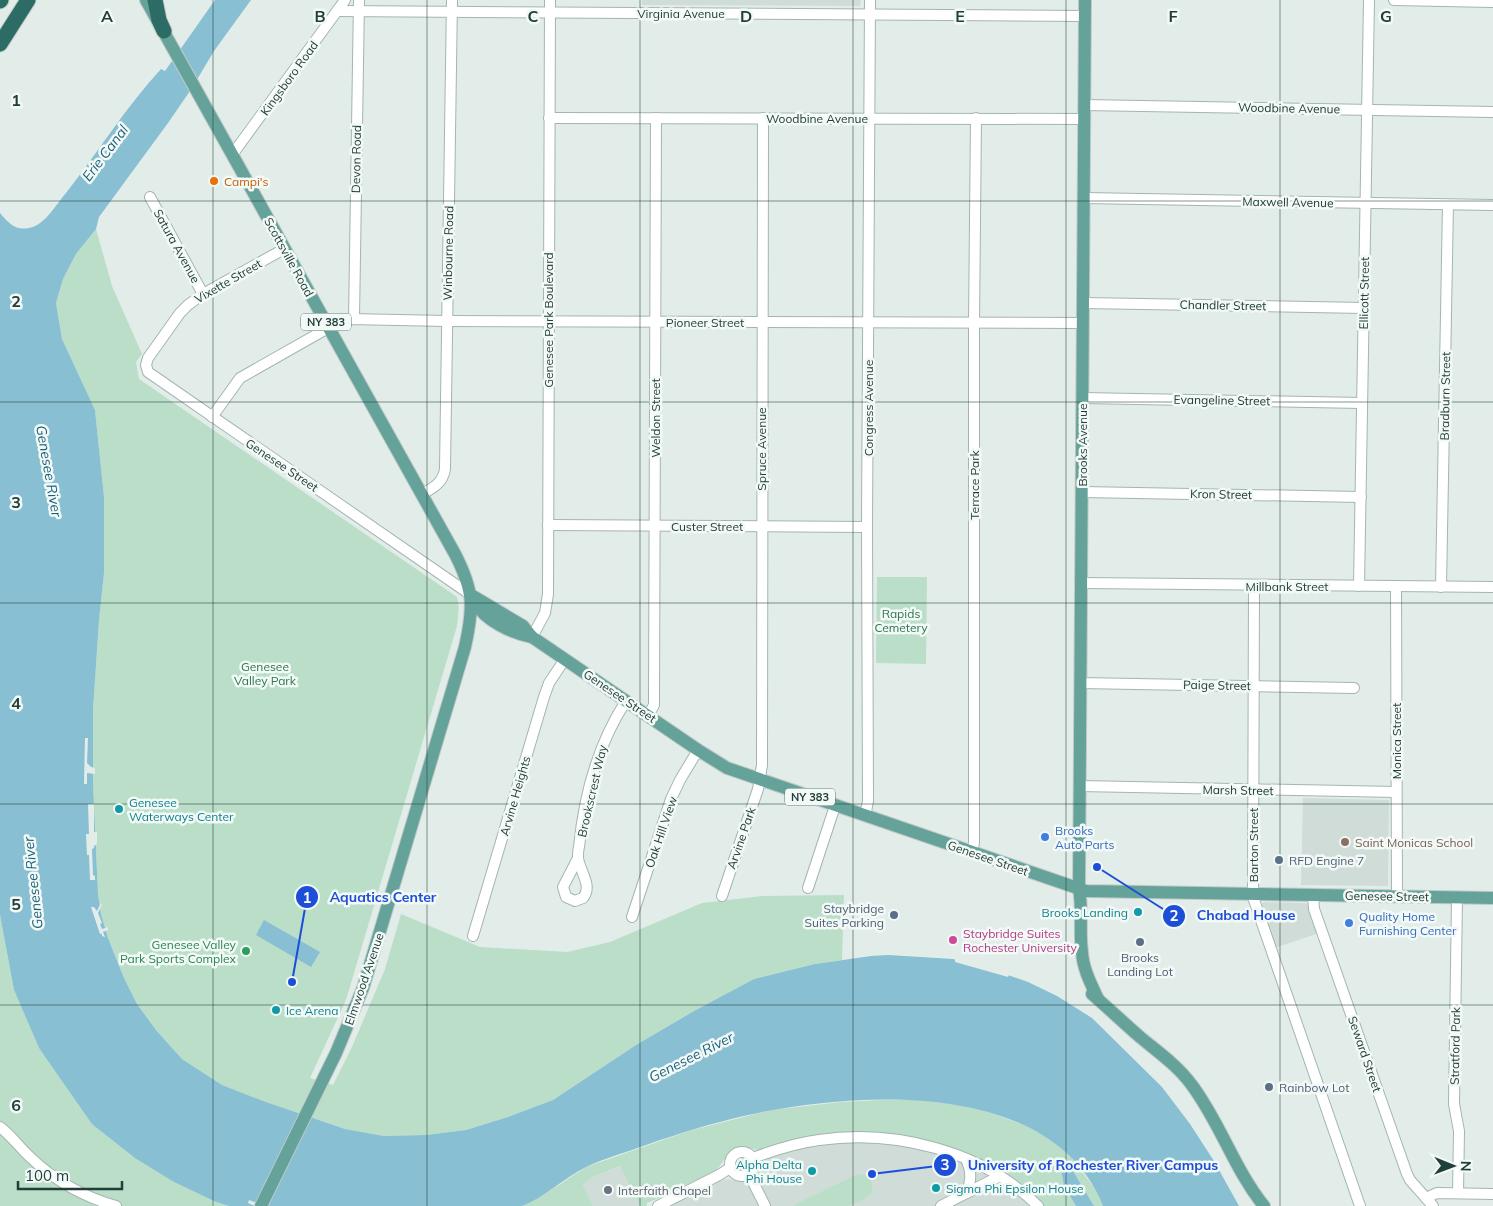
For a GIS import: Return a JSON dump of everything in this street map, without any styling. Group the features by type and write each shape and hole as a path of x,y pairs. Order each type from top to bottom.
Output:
{"highway":[{"path":"0,44 28,0"},
{"path":"155,0 159,20 164,31"}],"main road":[{"name":"Scottsville Road","path":"146,0 422,494 459,562 471,595"},
{"name":"Brooks Avenue","path":"1085,0 1079,889 1082,954 1087,974 1098,999 1110,1012 1188,1079 1202,1099 1250,1186 1264,1206"},
{"name":"Genesee Street","path":"471,595 523,626 532,637 727,768 1079,889 1089,891 1493,898"},
{"name":"Elmwood Avenue","path":"261,1206 349,1025 373,960 464,647 471,614 471,595"}],"street":[{"name":"Kingsboro Road","path":"232,155 345,0"},
{"name":"Devon Road","path":"354,319 359,0"},
{"name":"Winbourne Road","path":"422,494 438,484 444,474 452,0"},
{"name":"Genesee Park Boulevard","path":"532,637 543,620 547,606 550,0"},
{"name":"Congress Avenue","path":"865,816 868,802 867,527 870,0"},
{"name":"Ellicott Street","path":"1359,586 1369,0"},
{"path":"1394,0 1493,2"},
{"name":"Virginia Avenue","path":"337,11 1085,16"},
{"name":"Woodbine Avenue","path":"1084,105 1493,112"},
{"name":"Woodbine Avenue","path":"549,118 1084,119"},
{"name":"Weldon Street","path":"648,716 654,705 656,118"},
{"name":"Spruce Avenue","path":"760,780 762,766 763,118"},
{"name":"Terrace Park","path":"972,852 974,843 976,118"},
{"name":"Satura Avenue","path":"150,197 203,294"},
{"name":"Maxwell Avenue","path":"1084,198 1493,205"},
{"name":"Bradburn Street","path":"1441,586 1448,205"},
{"name":"Vixette Street","path":"146,368 148,358 188,304 284,249"},
{"name":"Chandler Street","path":"1083,303 1364,308"},
{"name":"Pioneer Street","path":"212,417 240,378 341,321 354,319 1083,323"},
{"name":"Genesee Street","path":"146,368 151,375 471,595"},
{"name":"Evangeline Street","path":"1082,398 1362,402"},
{"name":"Kron Street","path":"1082,492 1361,497"},
{"name":"Custer Street","path":"548,526 867,527"},
{"name":"Millbank Street","path":"1081,583 1493,587"},
{"name":"Barton Street","path":"1254,586 1254,903 1360,1206"},
{"name":"Monica Street","path":"1396,586 1397,897"},
{"name":"Arvine Heights","path":"474,936 544,697 552,678 565,659"},
{"name":"Paige Street","path":"1081,683 1354,688"},
{"name":"Brookscrest Way","path":"578,858 583,819 598,756 608,731 626,701"},
{"name":"Oak Hill View","path":"632,917 671,799 684,772 698,750"},
{"name":"Arvine Park","path":"722,896 760,780"},
{"name":"Marsh Street","path":"1080,786 1396,792"},
{"path":"808,888 835,806"},
{"name":"Seward Street","path":"1313,895 1314,909 1407,1174 1430,1202"},
{"name":"Stratford Park","path":"1457,898 1454,1104 1459,1131 1458,1193"},
{"path":"0,1127 29,1156 54,1176 81,1193 116,1206"},
{"path":"753,1158 808,1141 855,1138 911,1143 966,1159 1000,1176 1038,1206"},
{"path":"739,1152 747,1152 753,1158 754,1166 749,1174 739,1176 732,1172 730,1164 732,1156 739,1152"},
{"path":"966,1159 971,1170 967,1193"},
{"path":"658,1206 730,1168"},
{"path":"749,1174 764,1206"},
{"path":"941,1206 1000,1176"},
{"path":"1430,1202 1434,1194 1493,1194"}],"shaded area":[{"path":"642,0 861,0 860,6 642,5"},
{"name":"Saint Monicas School","path":"1303,798 1389,800 1388,886 1301,885"},
{"path":"1264,902 1306,903 1310,907 1319,933 1275,948 1260,905"},
{"path":"835,1141 901,1145 952,1158 1004,1183 1033,1206 667,1206 719,1180 729,1179 739,1182 757,1174 768,1157 785,1151"},
{"path":"621,1166 640,1206 593,1206 583,1185 591,1178"}],"green space":[{"name":"Genesee Valley Park","path":"96,229 112,286 142,354 136,362 139,379 457,597 458,600 457,626 346,1000 310,1078 333,1085 352,1047 385,969 401,914 480,947 567,952 610,942 702,903 762,896 844,895 842,960 815,964 754,979 636,1045 553,1100 466,1130 426,1135 384,1136 345,1129 222,1085 182,1059 156,1030 137,1004 108,938 101,914 98,894 93,783 93,710 104,573 104,497 95,410 62,339 56,303 63,279 76,254"},
{"name":"Rapids Cemetery","path":"877,577 927,577 926,664 876,663"},
{"path":"0,915 14,990 39,1048 174,1182 216,1202 229,1206 0,1206"},
{"path":"916,1100 972,1106 1030,1127 1051,1139 1072,1158 1095,1189 1103,1206 1094,1206 1073,1171 1066,1164 1061,1170 1064,1186 1076,1206 1044,1206 1021,1186 908,1138 760,1150 739,1147 727,1156 715,1172 674,1191 673,1194 647,1203 647,1206 640,1206 620,1166 591,1178 583,1185 593,1206 522,1206 586,1167 689,1131 771,1110 842,1102"},
{"path":"742,1156 750,1164 742,1172 734,1164"},
{"path":"858,1174 867,1177 872,1186 871,1193 860,1201 847,1206 792,1206"}],"water":[{"path":"215,0 251,0 214,51 168,123 99,217 96,229 76,254 63,279 56,303 62,339 95,410 104,497 104,573 93,710 93,783 98,894 101,914 108,938 124,978 137,1004 156,1030 182,1059 222,1085 345,1129 384,1136 426,1135 466,1130 553,1100 636,1045 754,979 815,964 871,956 888,955 953,959 1028,982 1057,996 1092,1018 1162,1087 1190,1124 1214,1161 1239,1206 1103,1206 1078,1164 1041,1134 997,1115 947,1104 895,1099 842,1101 792,1107 748,1115 709,1125 593,1164 578,1171 539,1198 522,1206 264,1206 249,1200 248,1203 255,1206 229,1206 216,1202 174,1182 135,1158 92,1124 39,1048 14,990 0,915 0,213 15,227 24,229 35,226 44,220 136,99 161,69 165,71"},
{"path":"264,920 320,952 311,967 256,935"},
{"path":"1066,1164 1073,1171 1094,1206 1076,1206 1064,1186 1061,1170"}],"pier":[{"path":"85,738 88,738 87,763 95,768 95,774 87,773 87,784 84,784"},
{"path":"88,804 94,804 94,832 97,832 97,844 92,849 93,875 95,880 90,880 89,855 87,855 86,834 89,834"},
{"path":"101,903 102,905 98,913 102,923 100,924 102,929 108,927 108,930 103,932 105,937 100,934 91,907 94,907 97,911"},
{"path":"955,957 1010,973 1008,977 955,962"}],"place":[{"name":"Campi's","path":"214,181"},
{"name":"Genesee Waterways Center","path":"119,809"},
{"name":"Brooks Auto Parts","path":"1045,837"},
{"name":"Saint Monicas School","path":"1345,842"},
{"name":"RFD Engine 7","path":"1279,860"},
{"name":"Chabad House","path":"1097,867"},
{"name":"Brooks Landing","path":"1138,912"},
{"name":"Staybridge Suites Parking","path":"894,915"},
{"name":"Quality Home Furnishing Center","path":"1349,923"},
{"name":"Staybridge Suites Rochester University","path":"953,940"},
{"name":"Brooks Landing Lot","path":"1140,942"},
{"name":"Genesee Valley Park Sports Complex","path":"246,951"},
{"name":"Aquatics Center","path":"292,982"},
{"name":"Ice Arena","path":"276,1010"},
{"name":"Rainbow Lot","path":"1269,1087"},
{"name":"Alpha Delta Phi House","path":"812,1171"},
{"name":"University of Rochester River Campus","path":"872,1174"},
{"name":"Sigma Phi Epsilon House","path":"936,1188"},
{"name":"Interfaith Chapel","path":"608,1190"}],"water label":[{"name":"Erie Canal","path":"105,153"},
{"name":"Genesee River","path":"49,471"},
{"name":"Genesee River","path":"33,883"},
{"name":"Genesee River","path":"691,1057"}]}
